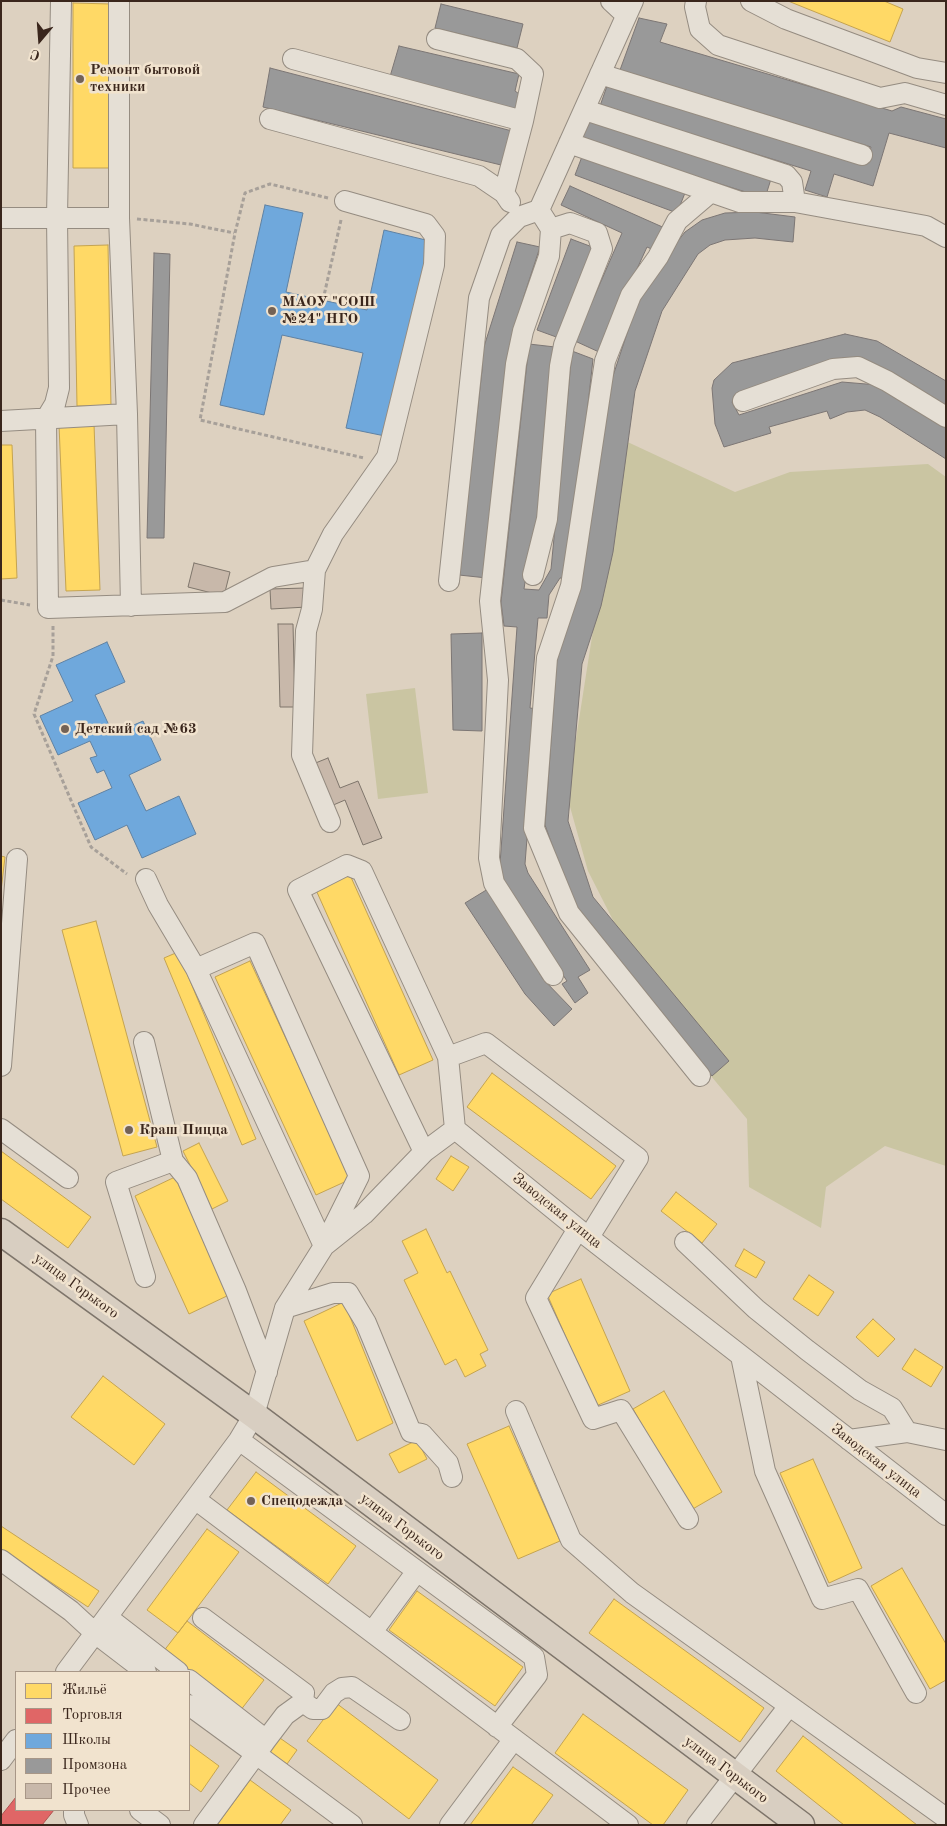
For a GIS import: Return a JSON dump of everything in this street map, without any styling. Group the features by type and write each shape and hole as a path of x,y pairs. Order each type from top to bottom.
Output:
{"main road":[{"name":"улица Горького","path":"1,1232 254,1415 800,1825"}],"street":[{"path":"61,1 58,217 59,388 55,404 46,419 48,608 225,602 273,576 315,570"},
{"path":"119,1 119,218 131,606"},
{"path":"449,581 479,298 501,236 519,217 540,210 585,110 630,8 611,1"},
{"path":"696,1 695,7 700,29 718,45 880,98 905,93 946,105"},
{"path":"751,1 786,19 908,65 946,73"},
{"path":"437,38 517,59 533,74 504,193"},
{"path":"293,59 523,121"},
{"path":"600,74 862,155"},
{"path":"585,110 786,175 792,182 794,202"},
{"path":"270,119 479,176 504,193 519,217"},
{"path":"569,143 740,202 794,202 926,226 946,237"},
{"path":"700,1076 568,913 534,828 547,658 571,586 605,361 631,295 658,257 677,221 711,192"},
{"path":"330,822 302,755 306,631 312,608 315,570 333,534 387,457 434,265 435,236 426,224 345,201"},
{"path":"540,210 550,229 549,256 523,331 516,364 490,600 498,680 489,858 494,883 553,976"},
{"path":"1,218 119,218"},
{"path":"533,575 547,519 560,366 564,345 602,249 598,233 570,223 550,229"},
{"path":"742,401 833,369 858,367 887,381 946,417"},
{"path":"1,422 126,414"},
{"path":"1,1066 17,859"},
{"path":"324,1246 364,1214 424,1152 455,1128 448,1057 362,871 348,865 298,890 424,1152"},
{"path":"146,879 158,905 196,969 324,1246"},
{"path":"67,1671 239,1440 254,1415 285,1308 324,1246 359,1176 255,943 196,969"},
{"path":"144,1042 173,1161 187,1178 236,1291 267,1372"},
{"path":"448,1057 486,1043 638,1158 536,1298 592,1419 621,1410 688,1519"},
{"name":"Заводская улица","path":"455,1128 584,1233 946,1515"},
{"path":"1,1129 68,1178"},
{"path":"145,1277 116,1182 173,1161"},
{"path":"685,1242 756,1310 860,1390 892,1408 907,1432"},
{"path":"285,1308 333,1293 348,1293 366,1323 411,1432 422,1434 448,1463 452,1477"},
{"path":"742,1356 765,1471 822,1599 858,1589 916,1693"},
{"path":"516,1411 571,1540 632,1593 946,1818"},
{"path":"849,1440 907,1432 946,1440"},
{"path":"239,1440 534,1657 537,1675 497,1727"},
{"path":"195,1499 628,1825"},
{"path":"1,1560 71,1611 101,1625 176,1671"},
{"path":"372,1632 417,1571"},
{"path":"203,1618 304,1693 302,1702 285,1716 204,1825"},
{"path":"101,1625 145,1671"},
{"path":"190,1681 261,1747 352,1825"},
{"path":"302,1702 313,1709 322,1709 334,1693 342,1688 352,1687 400,1720"},
{"path":"190,1706 261,1747"},
{"path":"697,1825 789,1706"},
{"path":"450,1825 514,1739"},
{"path":"1,1760 15,1741"},
{"path":"74,1811 78,1825"},
{"path":"141,1811 160,1825"}],"path":[{"path":"322,300 345,201 270,184 245,193 235,233 200,420 383,462"},
{"path":"119,218 190,224 235,233"},
{"path":"1,600 48,608 53,627 53,656 34,714 91,847 132,878 146,879"}],"shaded area":[{"path":"619,438 735,492 790,472 928,464 946,477 946,1166 885,1146 826,1187 821,1228 749,1187 747,1119 680,1039 619,932 588,871 567,796 602,573"},
{"path":"415,688 428,793 378,799 366,694"}],"building: Жильё":[{"path":"788,1 884,1 903,9 890,42"},
{"path":"73,3 111,4 111,168 73,168"},
{"path":"108,245 111,406 77,406 74,246"},
{"path":"94,424 100,590 66,591 59,425"},
{"path":"1,445 12,445 17,578 1,579"},
{"path":"1,856 5,857 1,891"},
{"path":"350,875 433,1060 399,1075 316,890"},
{"path":"96,921 157,1147 123,1156 62,930"},
{"path":"178,952 256,1139 242,1145 164,958"},
{"path":"250,961 351,1179 316,1195 215,977"},
{"path":"492,1073 616,1166 591,1199 467,1107"},
{"path":"199,1143 228,1201 212,1209 183,1151"},
{"path":"1,1151 91,1217 68,1248 1,1199"},
{"path":"451,1156 469,1167 453,1191 436,1179"},
{"path":"175,1177 229,1295 189,1314 135,1196"},
{"path":"676,1192 717,1224 702,1243 661,1211"},
{"path":"426,1229 447,1273 450,1271 488,1350 480,1354 486,1366 465,1377 456,1359 445,1365 404,1280 418,1273 402,1241"},
{"path":"744,1249 765,1262 756,1278 735,1266"},
{"path":"809,1275 834,1292 818,1316 793,1299"},
{"path":"581,1279 630,1391 596,1406 547,1294"},
{"path":"344,1302 393,1423 357,1441 304,1321"},
{"path":"873,1319 895,1339 878,1357 856,1337"},
{"path":"915,1349 943,1367 931,1387 902,1369"},
{"path":"103,1376 165,1424 134,1465 71,1417"},
{"path":"664,1391 722,1492 691,1510 633,1409"},
{"path":"509,1426 560,1541 518,1559 467,1444"},
{"path":"417,1440 427,1459 399,1473 389,1454"},
{"path":"813,1459 862,1568 829,1583 780,1473"},
{"path":"256,1472 356,1546 328,1584 227,1510"},
{"path":"1,1526 99,1591 88,1607 1,1549"},
{"path":"207,1529 239,1552 178,1633 147,1610"},
{"path":"902,1568 946,1644 946,1680 930,1689 871,1586"},
{"path":"417,1591 523,1667 495,1706 389,1630"},
{"path":"614,1599 764,1708 740,1742 589,1633"},
{"path":"187,1621 264,1680 240,1711 163,1652"},
{"path":"336,1703 438,1780 409,1819 307,1741"},
{"path":"583,1714 688,1790 663,1825 653,1825 555,1753"},
{"path":"277,1736 297,1750 287,1764 267,1751"},
{"path":"803,1736 917,1825 844,1825 776,1771"},
{"path":"190,1745 219,1766 201,1792 190,1784"},
{"path":"513,1767 553,1795 531,1825 470,1825"},
{"path":"250,1780 291,1810 280,1825 217,1825"}],"building: Торговля":[{"path":"15,1798 15,1811 53,1811 42,1825 1,1825 1,1816"}],"building: Школы":[{"path":"265,205 303,213 286,292 367,310 384,230 430,241 385,436 346,428 363,353 282,335 264,415 220,405"},
{"path":"107,642 125,682 95,695 113,734 143,721 161,760 129,775 146,811 179,796 196,834 142,858 127,825 95,840 78,803 112,788 104,770 97,773 90,758 97,756 90,741 58,755 40,716 73,701 56,665"}],"building: Промзона":[{"path":"441,4 523,24 517,48 435,28"},
{"path":"639,18 667,24 660,42 892,111 901,107 946,119 946,148 889,133 873,186 834,174 827,197 805,190 811,171 600,106 607,86 866,163 871,147 620,70"},
{"path":"399,46 519,74 515,91 522,96 516,110 389,80"},
{"path":"270,68 512,131 501,165 263,107"},
{"path":"588,120 771,179 765,198 582,141"},
{"path":"583,154 685,193 677,213 575,175"},
{"path":"570,186 667,229 656,251 647,247 599,352 575,341 622,233 561,205"},
{"path":"755,212 795,217 793,242 755,238 725,240 710,245 698,254 662,311 635,391 613,552 601,606 582,664 568,821 593,897 729,1061 712,1076 574,907 545,825 557,656 611,382 638,300 670,251 685,232 702,220 725,213"},
{"path":"571,239 595,248 559,338 537,330"},
{"path":"517,242 540,247 524,296 508,367 487,578 459,575 482,370 482,353"},
{"path":"154,253 170,254 164,538 147,538"},
{"path":"845,334 877,341 946,381 946,408 866,360 843,358 739,393 732,402 739,415 842,382 878,385 946,426 946,459 880,417 865,410 847,412 830,419 827,411 769,427 771,433 724,447 715,424 712,388 714,380 732,363"},
{"path":"529,344 555,347 540,518 530,548 524,589 539,590 551,569 572,351 593,359 569,578 560,578 549,595 547,618 538,618 530,708 537,709 525,864 528,873 590,970 578,977 588,993 575,1003 562,984 567,981 503,885 500,864 517,627 504,626 501,602"},
{"path":"482,633 482,731 453,730 451,634"},
{"path":"488,889 543,979 572,1009 554,1026 525,994 465,903"}],"building: Прочее":[{"path":"194,563 230,572 224,596 188,587"},
{"path":"306,588 307,607 271,609 270,589"},
{"path":"278,624 293,624 295,707 280,707"},
{"path":"328,758 340,788 358,781 382,838 363,845 345,800 331,806 313,764"}],"place":[{"name":"Ремонт бытовой техники","path":"80,79"},
{"name":"МАОУ \"СОШ №24\" НГО","path":"272,311"},
{"name":"Детский сад №63","path":"65,729"},
{"name":"Краш Пицца","path":"129,1130"},
{"name":"Спецодежда","path":"251,1501"}]}
